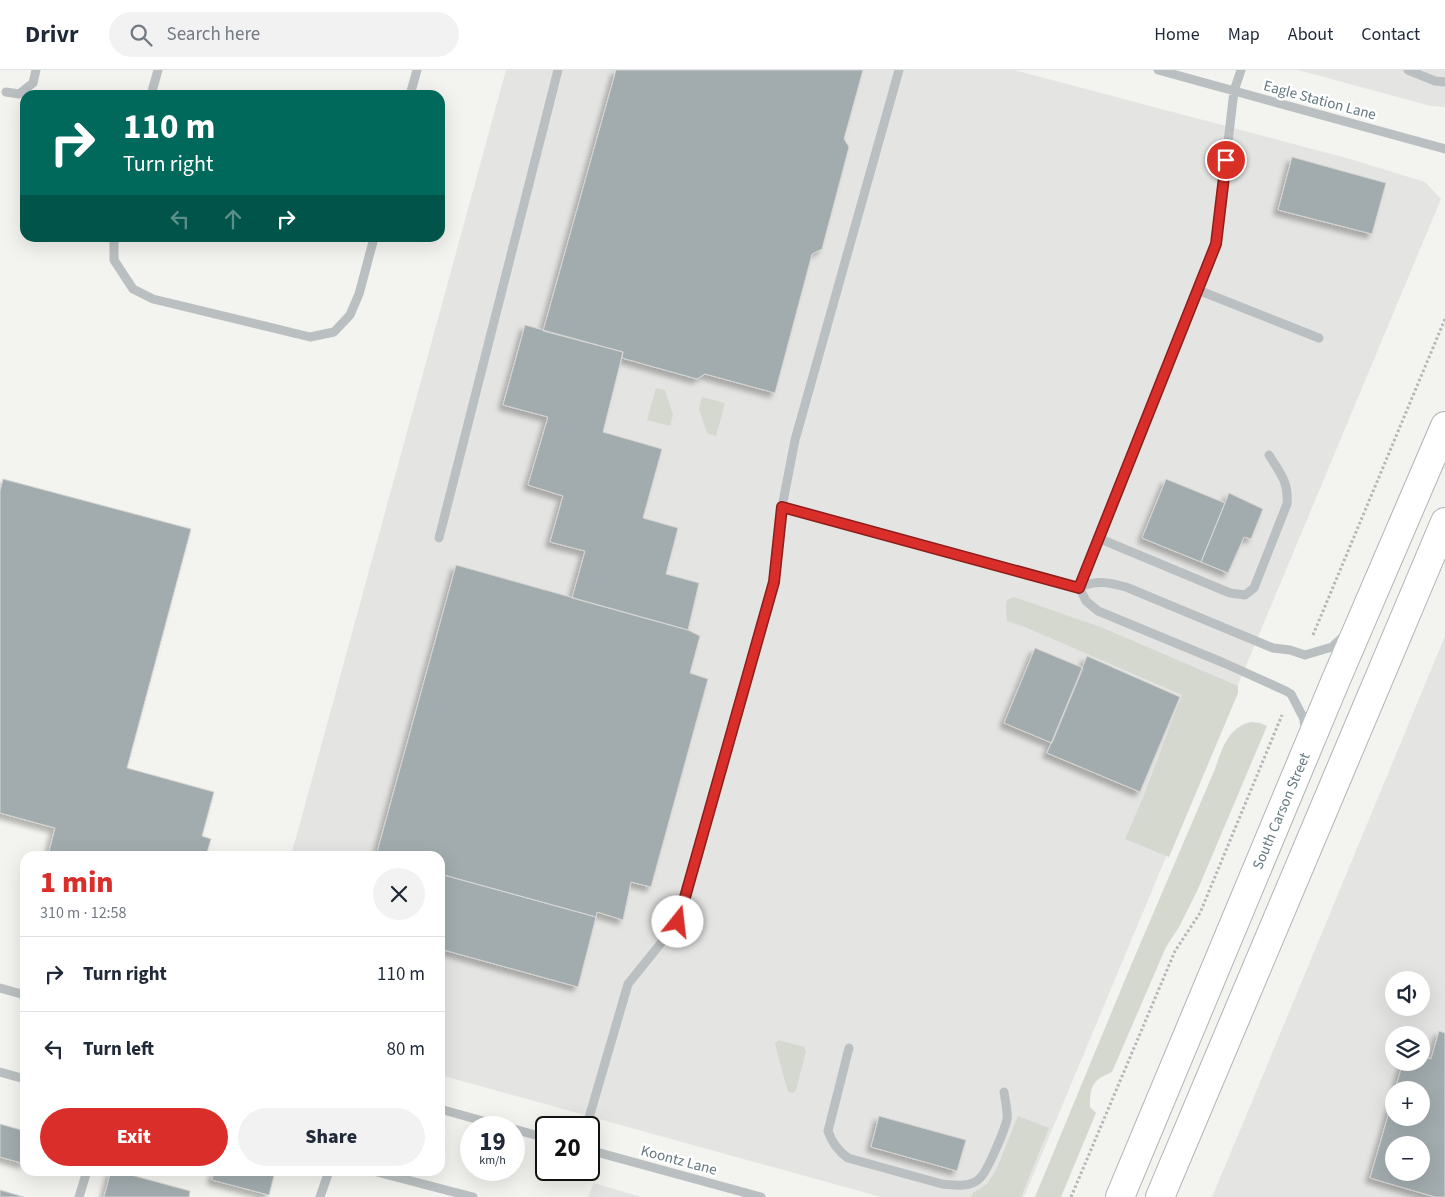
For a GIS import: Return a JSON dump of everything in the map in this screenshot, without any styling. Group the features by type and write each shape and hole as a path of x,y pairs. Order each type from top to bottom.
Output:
{"main road":[{"name":"South Carson Street","path":"1120,1197 1306,750 1445,426"},
{"path":"1160,1197 1445,522"},
{"path":"1175,1197 1176,1159"}],"street":[{"path":"24,90 33,82 36,70"},
{"path":"152,90 158,70"},
{"path":"411,90 416,70"},
{"path":"439,538 558,70"},
{"path":"590,1116 628,984 678,922 774,582 782,507 795,440 899,70"},
{"name":"Eagle Station Lane","path":"1158,70 1445,149"},
{"path":"1242,70 1234,91 1216,244 1079,588 1086,601 1098,611 1224,663 1291,694 1304,719 1306,750"},
{"path":"1408,70 1435,81 1445,82"},
{"path":"6,92 20,93"},
{"path":"114,242 114,260 133,289 154,299 310,338 334,332 350,315 359,294 373,242"},
{"path":"1198,290 1319,338"},
{"path":"1098,538 1230,593 1245,595 1254,588 1287,504 1288,490 1284,478 1269,455"},
{"path":"782,507 1079,588 1092,582 1106,582 1126,586 1273,648 1305,655 1332,647 1362,620"},
{"path":"0,988 20,994"},
{"path":"849,1048 828,1131 830,1139 841,1153 848,1158 876,1166 942,1184 958,1186 970,1184 980,1178 989,1165 1007,1118 1004,1092"},
{"path":"0,1072 20,1078"},
{"path":"445,1110 465,1116"},
{"name":"Koontz Lane","path":"600,1153 761,1197"},
{"path":"79,1197 85,1176"},
{"path":"320,1197 327,1176"},
{"path":"393,1176 473,1197"}],"path":[{"path":"1305,655 1445,319"},
{"path":"1071,1197 1175,951 1200,913 1291,694"}],"shaded area":[{"path":"506,70 1014,70 1350,159 1425,182 1441,199 1024,1197 881,1197 600,1119 600,1116 588,1116 445,1076 445,851 292,851"},
{"path":"1298,70 1445,70 1445,107 1431,106"},
{"path":"656,388 665,390 673,415 670,426 647,420"},
{"path":"702,397 725,403 716,436 707,433 699,409"},
{"path":"1014,597 1103,628 1238,686 1238,693 1169,857 1125,839 1182,695 1007,621 1007,600"},
{"path":"1445,636 1445,1197 1212,1197"},
{"path":"1251,722 1267,726 1198,889 1179,927 1166,947 1112,1072 1097,1081 1092,1088 1090,1107 1096,1113 1061,1197 1035,1197 1223,747 1231,734 1243,725"},
{"path":"778,1040 804,1047 806,1051 796,1090 793,1093 788,1092 775,1044"},
{"path":"1018,1116 1049,1128 1021,1197 971,1197 973,1193 987,1184 996,1170"},
{"path":"594,1183 641,1197 588,1197"}],"building":[{"path":"616,70 863,70 844,139 849,147 822,249 812,254 775,393 705,374 697,379 622,358 623,352 543,331"},
{"path":"1292,157 1386,183 1372,234 1278,210"},
{"path":"525,325 623,352 603,432 662,449 643,518 678,528 666,574 699,583 688,630 572,598 585,551 550,542 563,496 528,485 548,417 503,405"},
{"path":"3,479 191,529 127,768 214,792 202,836 211,839 207,851 49,851 55,828 0,813 0,491"},
{"path":"1166,479 1225,503 1201,562 1142,538"},
{"path":"1229,493 1263,509 1251,539 1244,537 1228,573 1201,562"},
{"path":"456,565 688,630 700,636 690,673 708,679 651,887 631,882 623,920 597,912 596,917 445,875 445,851 377,851"},
{"path":"1035,648 1083,668 1052,743 1004,723"},
{"path":"1087,656 1180,697 1140,792 1047,753"},
{"path":"445,875 596,917 578,987 445,950"},
{"path":"1439,1031 1445,1033 1445,1197 1435,1197 1370,1178 1385,1126 1430,1126 1430,1081 1398,1081 1400,1071 1430,1071 1430,1059"},
{"path":"879,1116 966,1140 957,1171 871,1147"},
{"path":"0,1124 20,1130 20,1163 0,1157"},
{"path":"110,1176 134,1176 190,1191 189,1197 104,1197"},
{"path":"213,1176 274,1176 269,1195 212,1180"},
{"path":"0,1190 24,1197 0,1197"}],"route":[{"path":"678,922 774,582 782,507 994,563 1079,588 1216,244 1226,160"}]}
